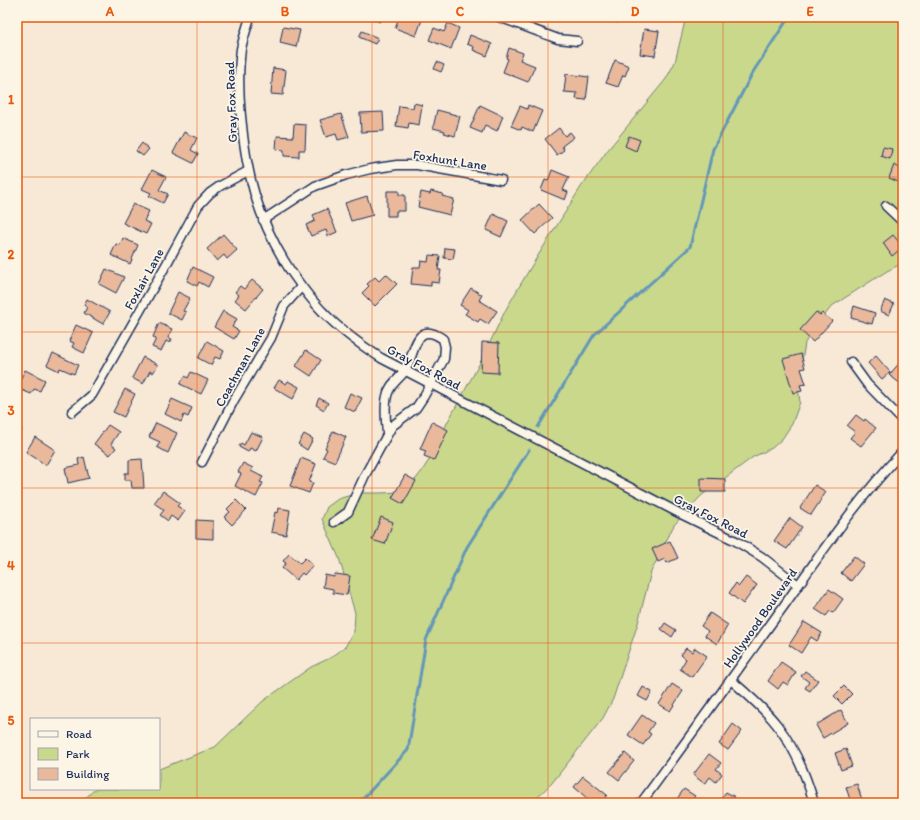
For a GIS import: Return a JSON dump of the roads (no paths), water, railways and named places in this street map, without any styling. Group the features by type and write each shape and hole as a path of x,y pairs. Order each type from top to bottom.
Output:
{"street":[{"name":"Gray Fox Road","path":"250,17 241,50 240,66 243,138 252,189 263,220 280,255 301,286 324,314 366,348 405,371 679,513 723,534 762,557 798,585"},
{"path":"499,17 558,39 577,41"},
{"name":"Foxhunt Lane","path":"263,220 315,186 340,177 370,169 397,165 417,165 501,180"},
{"name":"Foxlair Lane","path":"72,412 92,395 198,206 210,193 220,186 248,171"},
{"path":"886,206 903,222"},
{"name":"Coachman Lane","path":"202,462 234,400 268,344 284,306 301,286"},
{"path":"334,522 348,512 387,433 397,421 416,408 444,359 445,347 443,339 432,332 427,332 419,337 405,371 391,385 387,396 387,433"},
{"path":"851,362 867,384 903,420"},
{"name":"Hollywood Boulevard","path":"642,803 840,528 903,451"},
{"path":"731,680 769,716 784,734 802,768 814,803"}],"waterway":[{"path":"538,427 594,335 690,247 713,149 753,72 789,17"},
{"path":"359,803 408,750 426,640 467,547 529,450"}]}
